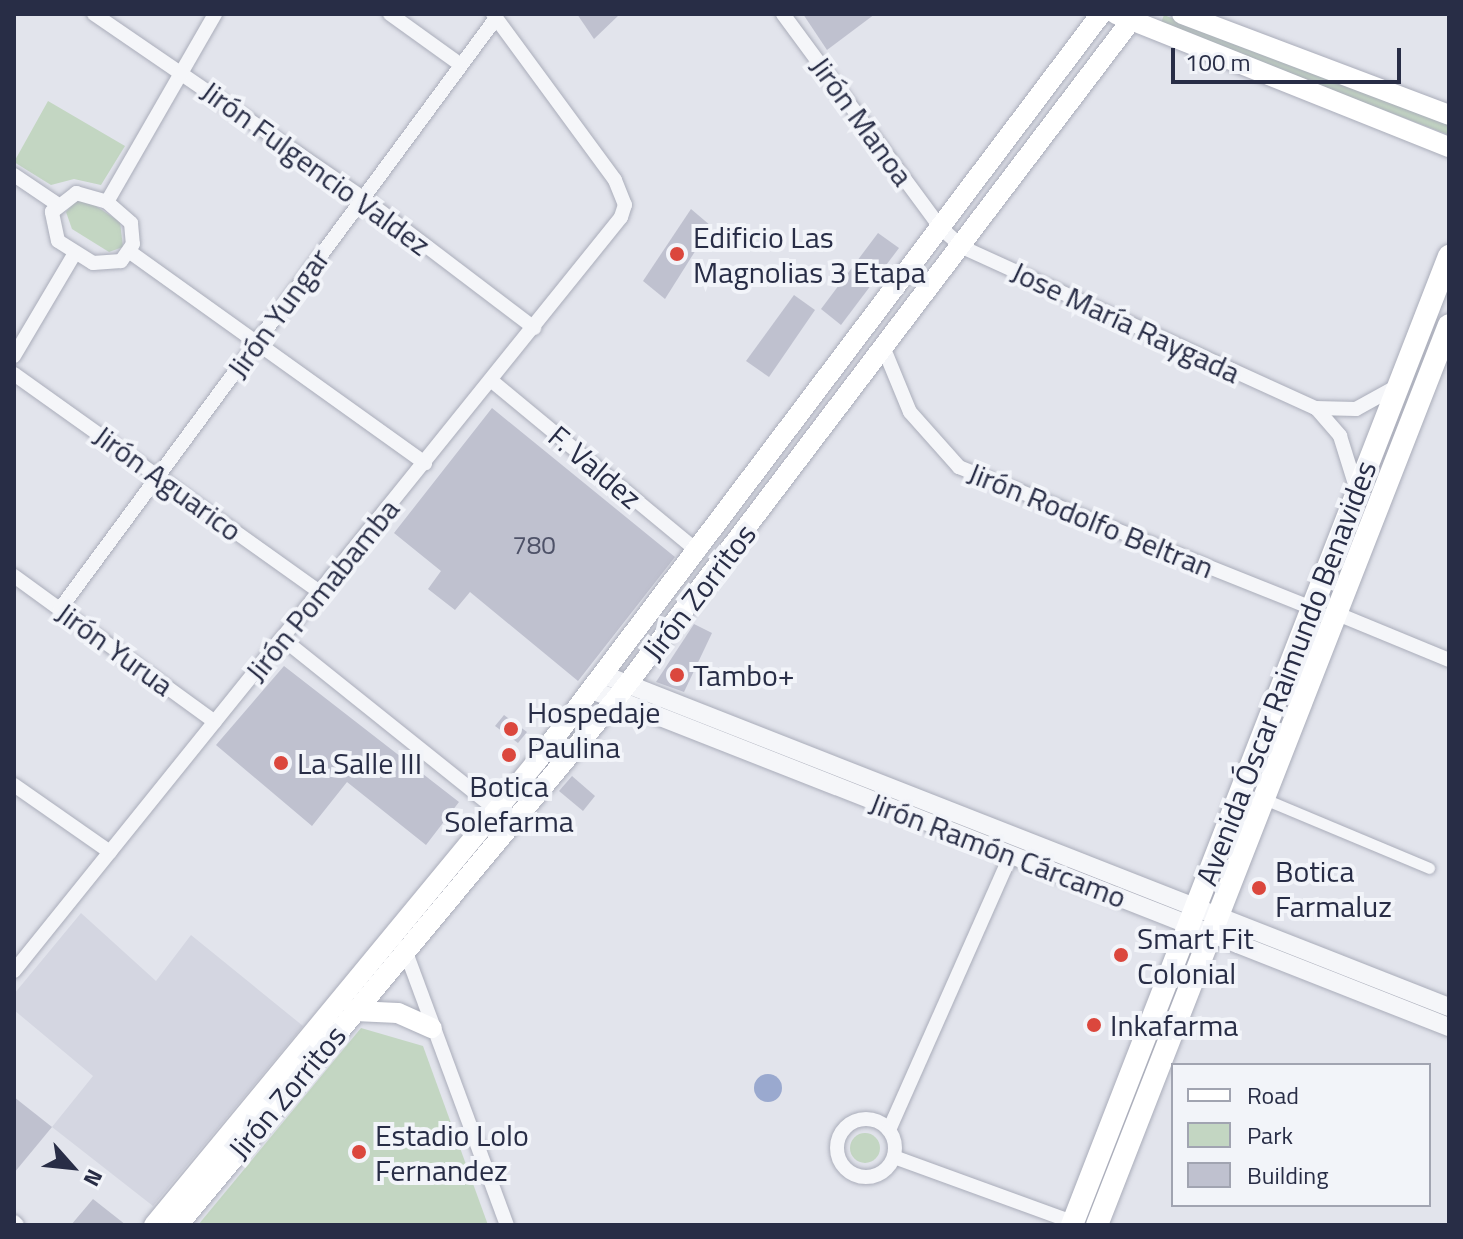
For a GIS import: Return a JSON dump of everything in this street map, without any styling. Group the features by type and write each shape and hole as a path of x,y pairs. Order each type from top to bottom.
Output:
{"main road":[{"name":"Jirón Zorritos","path":"154,1225 498,811 699,552 1101,14"},
{"path":"1182,14 1449,115"},
{"name":"Jirón Zorritos","path":"178,1225 355,1011 407,955 622,691 962,247 1127,17"},
{"path":"1127,17 1449,147"},
{"name":"Avenida Óscar Raimundo Benavides","path":"1073,1224 1449,256"},
{"name":"Avenida Óscar Raimundo Benavides","path":"1097,1225 1449,325"},
{"path":"355,1011 398,1013 432,1028"}],"street":[{"name":"Jirón Fulgencio Valdez","path":"94,14 363,198 534,328"},
{"path":"107,202 215,14"},
{"path":"390,14 461,65"},
{"name":"Jirón Manoa","path":"783,14 941,228"},
{"name":"Jirón Yungar","path":"60,609 495,16"},
{"name":"Jirón Pomabamba","path":"14,971 492,381 625,205 615,180 495,16"},
{"path":"14,175 57,204"},
{"path":"57,204 76,193 107,202 131,223 130,252"},
{"path":"57,204 53,232 75,253 109,266 130,252"},
{"name":"Jose María Raygada","path":"941,228 962,247 1315,408 1356,409 1399,383"},
{"path":"130,252 425,463"},
{"path":"14,356 75,253"},
{"name":"Jirón Rodolfo Beltran","path":"884,349 910,412 959,467 1311,608"},
{"name":"Jirón Aguarico","path":"14,374 321,593"},
{"name":"F. Valdez","path":"492,381 699,552"},
{"name":"Jose María Raygada","path":"1315,408 1340,436 1357,491"},
{"name":"Jirón Yurua","path":"14,576 215,722"},
{"path":"1335,613 1449,660"},
{"path":"283,639 498,811"},
{"name":"Jirón Ramón Cárcamo","path":"598,682 1191,915 1449,1007"},
{"name":"Jirón Ramón Cárcamo","path":"770,750 1011,855 1191,915"},
{"path":"14,785 110,852"},
{"path":"1262,798 1429,868"},
{"path":"889,1130 873,1120 854,1121 840,1134 837,1153 847,1170 864,1177 882,1173 894,1157 889,1130 1011,855"},
{"name":"Jirón Ramón Cárcamo","path":"1213,923 1449,1027"},
{"path":"399,931 432,1028 507,1225"},
{"path":"894,1157 1073,1224"}],"shaded area":[{"path":"81,913 156,981 191,935 303,1026 153,1206 52,1127 93,1076 14,1010 14,994"}],"green space":[{"path":"1164,15 1449,125 1449,135 1160,25"},
{"path":"48,101 125,146 101,185 74,179 51,185 14,162"},
{"path":"76,201 90,202 120,222 123,247 109,252 72,229 66,212"},
{"name":"Estadio Lolo Fernandez","path":"361,1028 423,1046 488,1225 198,1225"},
{"path":"865,1133 871,1134 879,1142 879,1154 871,1162 865,1163 859,1162 851,1154 850,1148 851,1142 859,1134"}],"water":[{"path":"768,1074 778,1078 782,1088 778,1098 768,1102 758,1098 754,1088 758,1078"}],"building":[{"path":"577,14 620,14 594,39"},
{"path":"803,14 875,14 827,50"},
{"name":"Edificio Las Magnolias 3 Etapa","path":"691,209 711,226 665,299 643,281"},
{"path":"878,233 899,248 841,325 821,309"},
{"name":"Edificio Las Magnolias 3 Etapa","path":"794,295 815,310 769,377 746,361"},
{"path":"492,408 675,557 578,681 470,592 455,610 428,589 441,571 394,533"},
{"path":"694,624 712,633 684,692 656,682"},
{"path":"284,666 459,802 426,845 347,782 312,826 216,745"},
{"name":"Hospedaje Paulina","path":"504,715 527,732 518,743 495,726"},
{"path":"572,776 595,796 583,811 559,791"},
{"path":"14,1097 52,1127 14,1173"},
{"path":"93,1199 126,1225 71,1225"}],"place":[{"name":"Edificio Las Magnolias 3 Etapa","path":"677,254"},
{"name":"Tambo+","path":"677,675"},
{"name":"Hospedaje Paulina","path":"511,729"},
{"name":"Botica Solefarma","path":"509,755"},
{"name":"La Salle III","path":"281,763"},
{"name":"Botica Farmaluz","path":"1259,888"},
{"name":"Smart Fit Colonial","path":"1121,955"},
{"name":"Inkafarma","path":"1094,1025"},
{"name":"Estadio Lolo Fernandez","path":"359,1152"}]}
